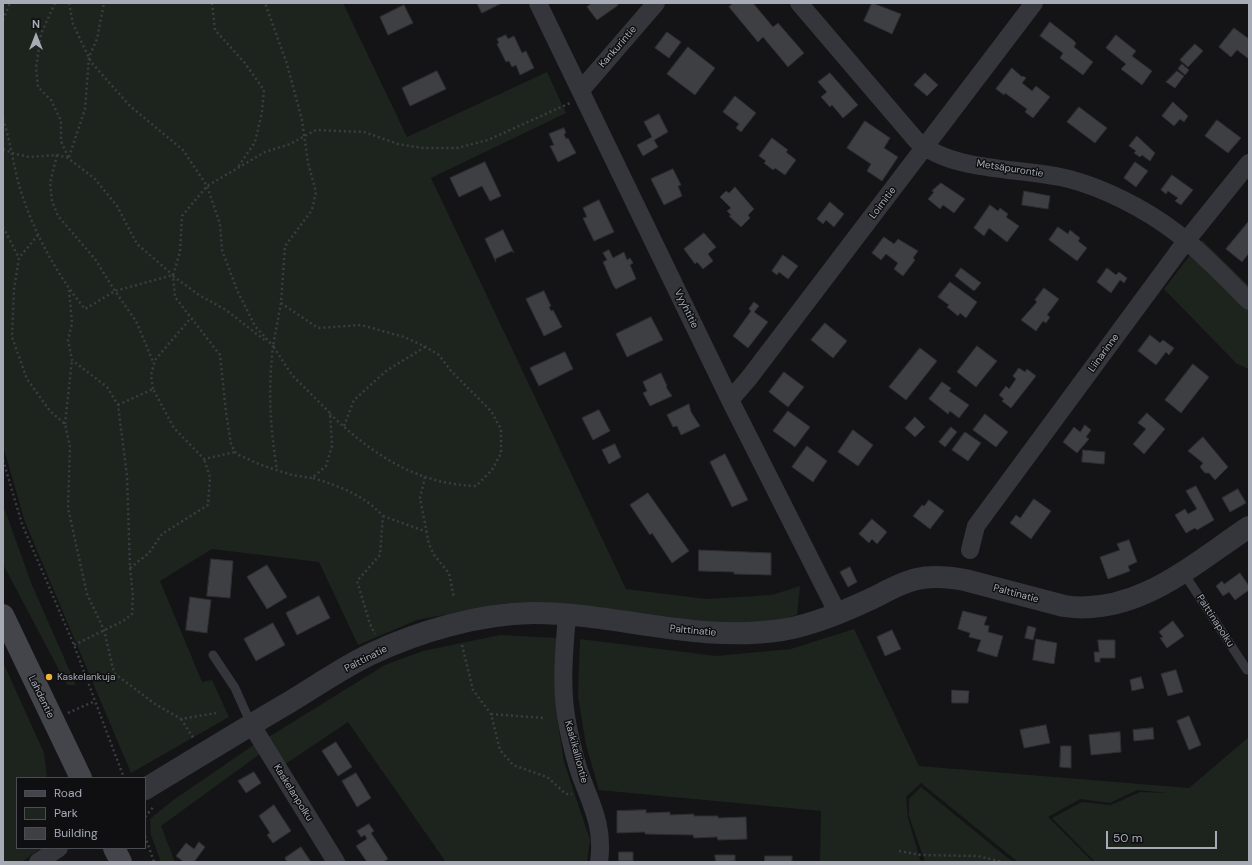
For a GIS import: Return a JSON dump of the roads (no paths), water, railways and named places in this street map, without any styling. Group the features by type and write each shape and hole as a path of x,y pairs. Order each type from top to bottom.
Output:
{"main road":[{"name":"Lahdentie","path":"3,615 81,777"},
{"path":"114,849 121,862"}],"street":[{"name":"Vyyhtitie","path":"538,3 576,97 838,612"},
{"name":"Kankurintie","path":"576,97 656,3"},
{"name":"Metsäpurontie","path":"799,3 916,140 925,148 945,158 1068,178 1099,189 1140,209 1174,230 1249,301"},
{"name":"Loimitie","path":"730,400 754,372 1034,3"},
{"name":"Liinarinne","path":"970,550 976,526 1186,241 1249,163"},
{"name":"Palttinatie","path":"150,796 204,754 370,654 422,634 473,620 525,614 567,615 713,634 755,633 785,629 838,612 903,584 916,579 931,576 950,577 965,580 1064,606 1078,608 1105,607 1142,596 1183,572 1249,526"},
{"name":"Kaskikalliontie","path":"567,615 563,677 565,706 568,726 578,765 601,840 599,862"},
{"name":"Kaskelanpolku","path":"252,724 336,862"},
{"path":"38,862 58,849"}],"lane":[{"name":"Palttinapolku","path":"1183,572 1247,670"},
{"path":"213,655 235,688 252,724"}],"place":[{"name":"Kaskelankuja","path":"49,677"}]}
